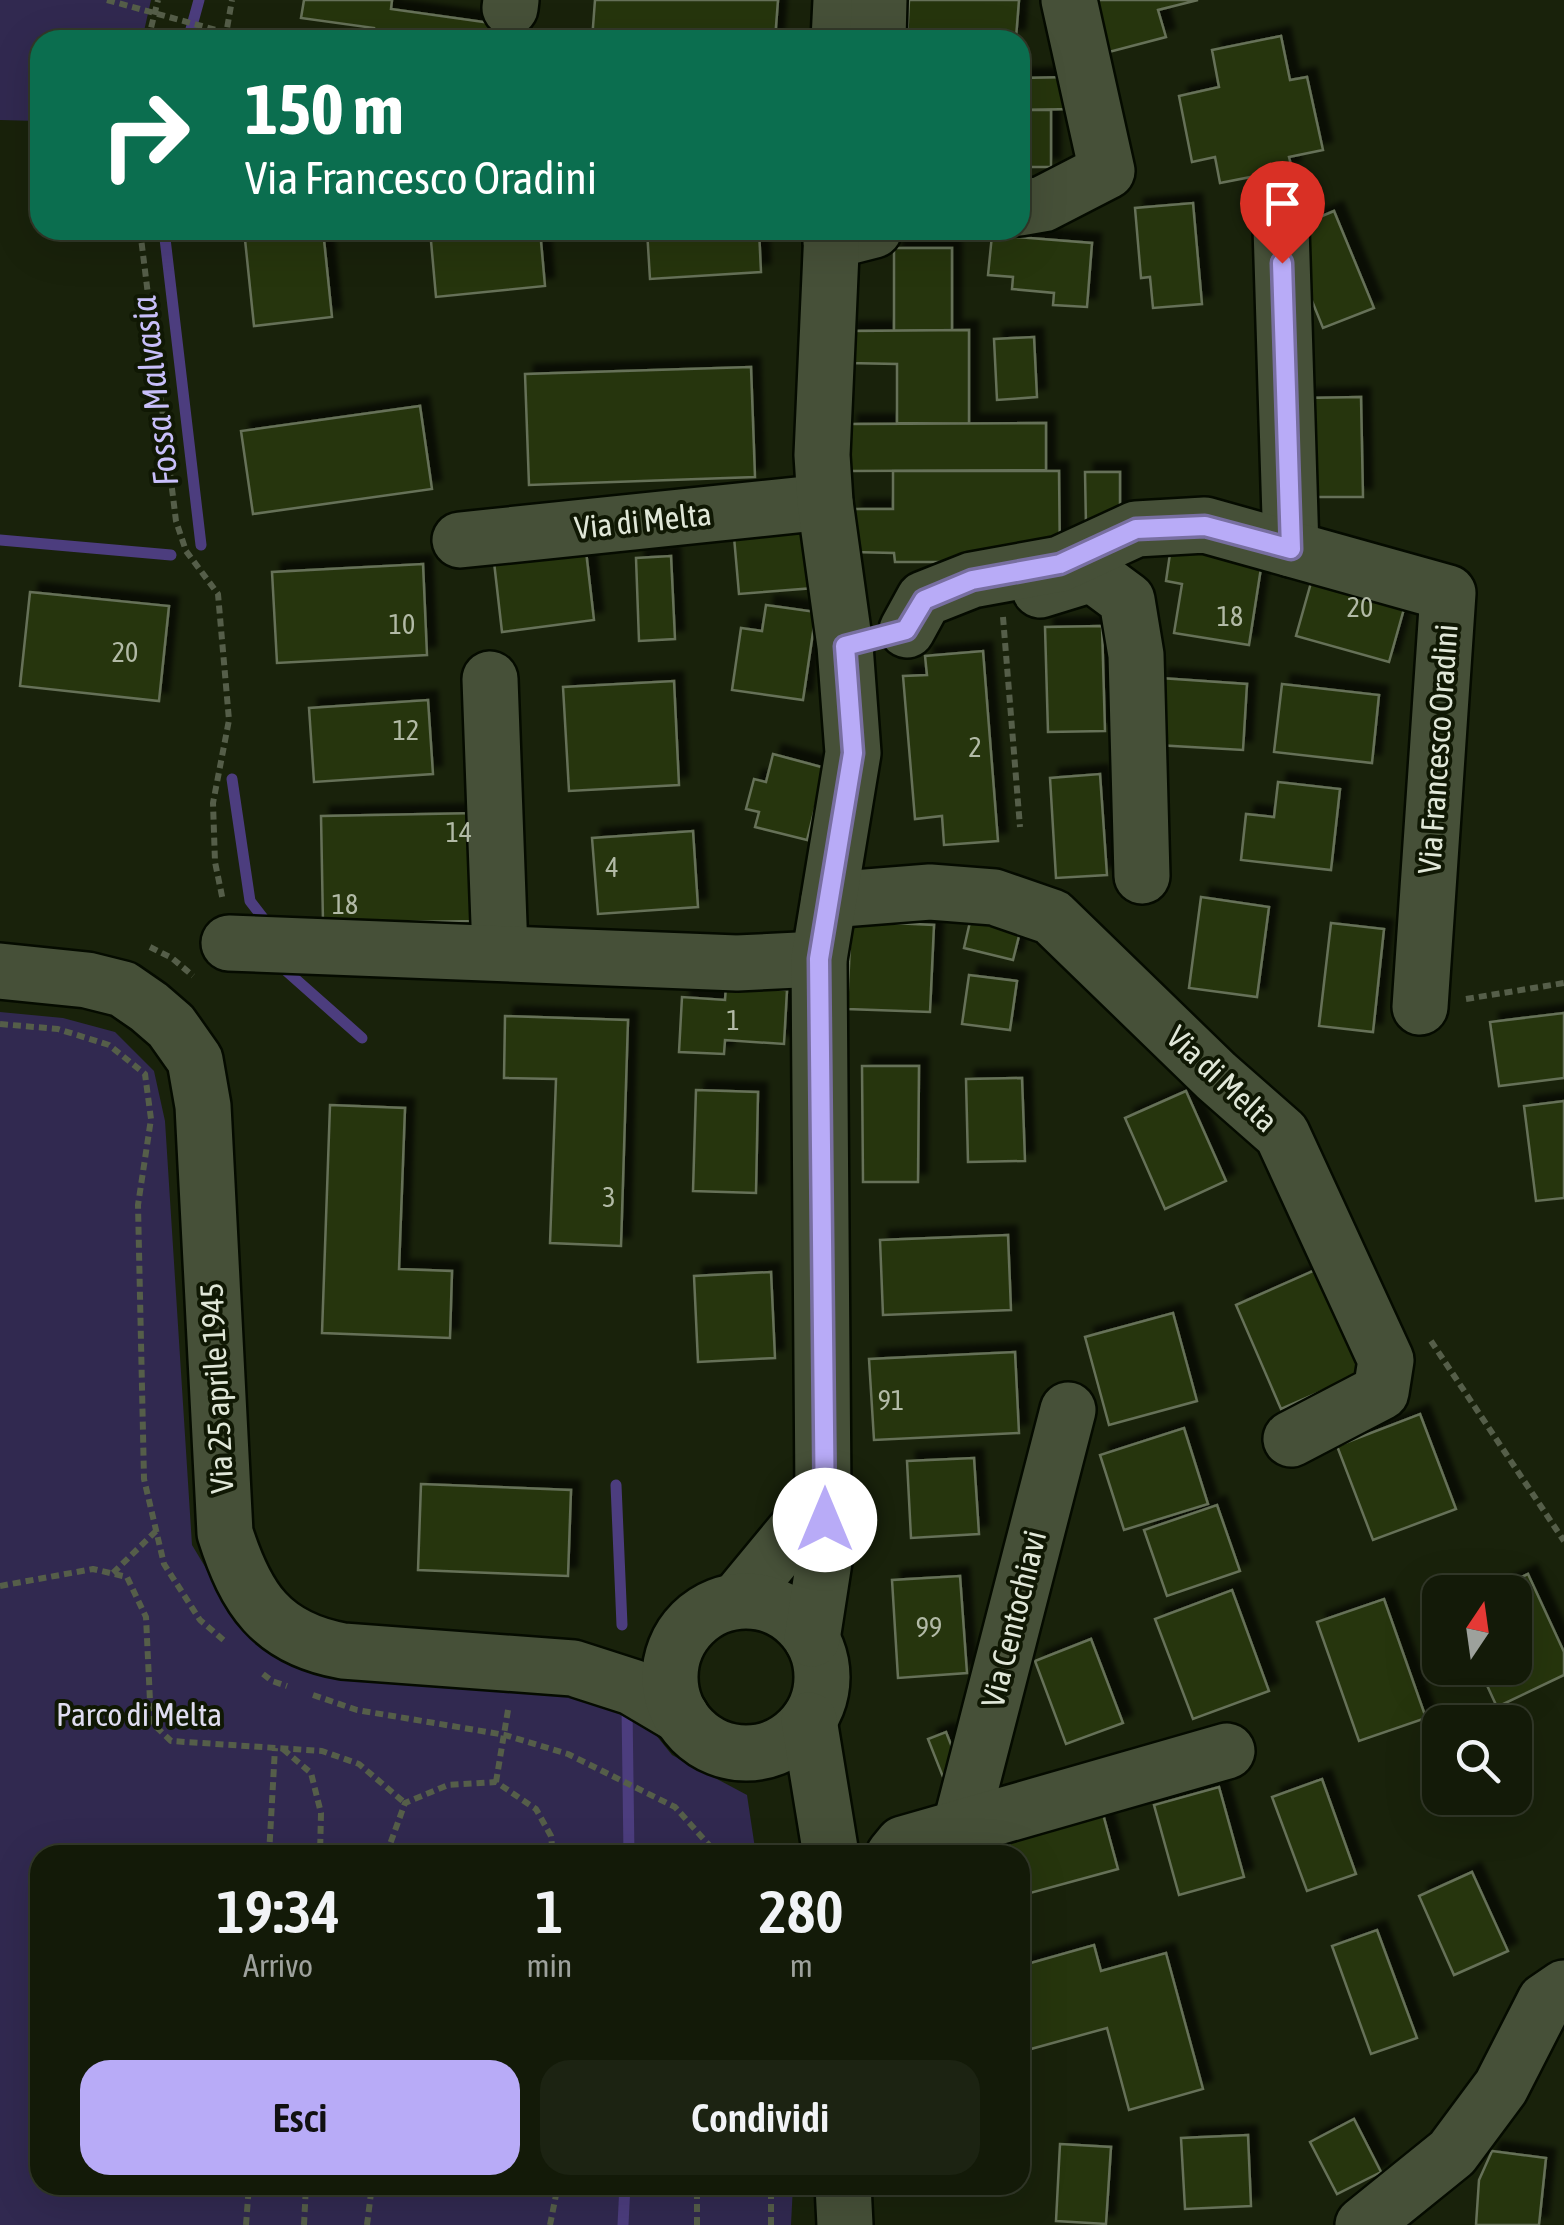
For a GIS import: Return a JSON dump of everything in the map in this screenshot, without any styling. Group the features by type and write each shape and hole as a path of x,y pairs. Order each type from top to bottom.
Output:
{"street":[{"path":"840,30 841,0"},
{"path":"878,30 879,0"},
{"path":"1030,206 1043,204 1107,171 1069,0"},
{"path":"1281,227 1291,549"},
{"path":"812,1639 827,1542 823,1497 819,959 853,753 845,646 822,455 859,240"},
{"name":"Via di Melta","path":"460,540 825,502"},
{"name":"Via Francesco Oradini","path":"906,630 924,600 972,580 1060,564 1136,529 1205,526 1448,594 1420,1007"},
{"path":"845,646 1092,574 1127,600 1136,655 1142,876"},
{"path":"490,679 500,951"},
{"name":"Via di Melta","path":"829,900 930,892 994,897 1052,917 1216,1076 1282,1134 1386,1360 1381,1392 1291,1438"},
{"path":"263,944 737,963 819,959"},
{"name":"Via 25 aprile 1945","path":"0,970 50,974 123,989 172,1026 195,1060 203,1106 225,1534 246,1590 290,1635 318,1646 573,1668 632,1686 681,1716"},
{"name":"Via Centochiavi","path":"960,1828 1068,1410"},
{"path":"738,1601 823,1497"},
{"path":"738,1601 762,1602 798,1621 812,1639 820,1658 818,1701 809,1720 786,1742 754,1752 732,1751 712,1745 694,1733 681,1716 672,1695 670,1674 678,1643 698,1618 716,1606 738,1601"},
{"name":"Via 25 aprile 1945","path":"573,1668 678,1643"},
{"path":"809,1720 830,1845"},
{"path":"903,1845 1227,1751"},
{"path":"754,1752 815,1845"},
{"path":"1363,2225 1452,2152 1501,2087 1545,2001 1564,1988"},
{"path":"843,2195 844,2225"}],"path":[{"path":"107,0 207,30"},
{"path":"151,30 158,0"},
{"path":"227,30 232,0"},
{"path":"141,240 176,521 186,551 218,594 229,720 212,802 215,862 263,944"},
{"path":"1002,601 1020,827"},
{"path":"1420,1007 1564,983"},
{"path":"112,1574 156,1531"},
{"path":"0,1586 93,1570 128,1578 146,1617 151,1722 171,1741 322,1750 359,1764 405,1803"},
{"path":"496,1782 509,1702"},
{"path":"269,1845 279,1748"},
{"path":"279,1748 311,1772 321,1813 320,1845"},
{"path":"604,1770 675,1807 709,1845"},
{"path":"389,1845 405,1803 448,1785 496,1782 536,1809 552,1845"},
{"path":"246,2225 248,2195"},
{"path":"304,2225 306,2195"},
{"path":"367,2225 371,2195"},
{"path":"550,2225 556,2195"},
{"path":"697,2195 697,2225"},
{"path":"770,2225 771,2195"}],"green space":[{"path":"0,0 151,0 144,30 30,30 30,121 0,120"},
{"name":"Parco di Melta","path":"0,1012 63,1018 115,1032 154,1071 165,1121 192,1545 222,1595 631,1704 672,1755 747,1795 754,1845 30,1845 30,2195 792,2195 791,2225 0,2225"}],"building":[{"path":"304,0 392,0 391,9 511,26 510,30 374,30 301,18"},
{"path":"595,0 778,0 776,30 593,30"},
{"path":"909,0 1019,0 1017,30 908,30"},
{"path":"1095,0 1198,0 1158,10 1166,37 1109,52"},
{"path":"1281,36 1290,80 1307,77 1323,150 1289,157 1292,169 1220,183 1215,157 1192,162 1179,96 1219,87 1212,50"},
{"path":"1072,77 1072,109 1030,110 1030,78"},
{"path":"1030,110 1051,110 1051,167 1030,167"},
{"path":"1193,203 1202,304 1153,308 1150,277 1141,278 1135,208"},
{"path":"1334,211 1374,308 1323,328 1284,232"},
{"path":"1030,238 1092,243 1087,307 1053,305 1054,293 1012,289 1013,277 988,275 992,240"},
{"path":"245,240 324,240 332,317 254,326"},
{"path":"431,240 541,240 545,286 436,297"},
{"path":"648,240 759,240 761,272 650,279"},
{"path":"894,248 952,248 952,330 894,331"},
{"path":"969,330 969,424 897,423 897,364 848,363 848,331"},
{"path":"1034,337 1037,397 997,400 994,339"},
{"path":"751,367 755,477 529,485 525,374"},
{"path":"1361,397 1363,497 1306,497 1304,398"},
{"path":"420,406 432,489 253,514 241,431"},
{"path":"1046,423 1046,470 850,471 849,424"},
{"path":"893,471 1059,471 1060,562 895,562 894,553 853,552 853,509 893,509"},
{"path":"1085,472 1120,472 1120,526 1086,526"},
{"path":"809,530 814,588 739,594 734,537"},
{"path":"1172,540 1263,555 1249,645 1174,633 1182,584 1166,581"},
{"path":"586,551 594,620 502,632 494,562"},
{"path":"671,556 675,639 639,641 636,558"},
{"path":"423,564 427,655 277,663 272,572"},
{"path":"1316,565 1409,591 1389,662 1296,636"},
{"path":"30,592 169,606 159,701 20,686"},
{"path":"766,605 816,612 803,700 732,690 741,628 762,631"},
{"path":"1102,626 1105,731 1048,732 1045,627"},
{"path":"983,651 998,841 944,845 942,816 915,819 903,676 927,675 925,656"},
{"path":"1160,678 1247,684 1243,750 1156,745"},
{"path":"674,681 679,785 569,791 563,687"},
{"path":"1282,684 1379,695 1372,763 1274,752"},
{"path":"428,700 433,774 314,782 309,708"},
{"path":"773,754 825,768 807,840 755,827 759,812 746,809 754,779 766,782"},
{"path":"1100,774 1107,875 1056,878 1050,778"},
{"path":"1278,782 1340,789 1331,870 1241,860 1246,814 1274,817"},
{"path":"479,813 481,921 323,923 321,816"},
{"path":"693,831 698,907 598,914 592,838"},
{"path":"1201,897 1269,907 1257,997 1189,988"},
{"path":"972,913 1022,924 1013,960 964,948"},
{"path":"851,921 934,925 930,1012 847,1009"},
{"path":"1331,923 1384,929 1373,1032 1319,1026"},
{"path":"969,975 1017,981 1010,1030 962,1024"},
{"path":"726,986 787,990 784,1044 725,1040 724,1054 679,1052 682,997 725,1000"},
{"path":"1564,1013 1564,1078 1499,1086 1490,1022"},
{"path":"505,1016 628,1020 621,1246 550,1243 556,1079 504,1078"},
{"path":"862,1066 919,1066 918,1182 863,1182"},
{"path":"1022,1078 1025,1161 968,1162 966,1079"},
{"path":"696,1090 758,1092 756,1193 693,1191"},
{"path":"1186,1091 1226,1181 1165,1209 1125,1118"},
{"path":"1564,1101 1564,1198 1536,1201 1524,1106"},
{"path":"330,1105 405,1108 399,1269 452,1271 450,1338 322,1333"},
{"path":"1008,1235 1011,1310 883,1315 880,1240"},
{"path":"1322,1267 1368,1371 1281,1409 1236,1305"},
{"path":"771,1272 775,1358 698,1362 694,1276"},
{"path":"1173,1313 1197,1401 1109,1425 1085,1337"},
{"path":"1015,1352 1019,1433 874,1440 869,1359"},
{"path":"1420,1414 1456,1509 1373,1540 1337,1446"},
{"path":"1184,1428 1208,1504 1124,1530 1100,1455"},
{"path":"974,1458 979,1534 911,1538 907,1461"},
{"path":"421,1484 571,1490 568,1576 418,1570"},
{"path":"1217,1505 1240,1571 1167,1596 1144,1530"},
{"path":"960,1576 967,1673 898,1678 892,1580"},
{"path":"1532,1583 1564,1652 1564,1675 1496,1705 1487,1685 1532,1685"},
{"path":"1232,1590 1269,1691 1193,1719 1155,1619"},
{"path":"1384,1599 1422,1707 1422,1719 1359,1741 1317,1622"},
{"path":"1091,1639 1123,1723 1066,1744 1035,1661"},
{"path":"946,1732 961,1770 943,1777 928,1739"},
{"path":"1322,1779 1356,1874 1307,1891 1272,1797"},
{"path":"1219,1787 1244,1877 1179,1895 1154,1805"},
{"path":"1100,1803 1118,1869 1030,1893 1030,1845 1009,1845 1005,1829"},
{"path":"1472,1872 1508,1951 1454,1975 1419,1896"},
{"path":"1377,1930 1417,2038 1371,2054 1332,1946"},
{"path":"1094,1945 1101,1971 1166,1953 1203,2089 1129,2110 1107,2028 1030,2049 1030,1963"},
{"path":"1354,2119 1381,2172 1337,2194 1310,2142"},
{"path":"1248,2135 1251,2206 1185,2209 1181,2138"},
{"path":"1060,2144 1111,2147 1106,2224 1056,2221"},
{"path":"1492,2151 1546,2158 1539,2225 1476,2225 1479,2180"}],"waterway":[{"name":"Fossa Malvasia","path":"191,30 199,0"},
{"name":"Fossa Malvasia","path":"165,240 201,545"},
{"path":"0,540 171,555"},
{"name":"Fossa Malvasia","path":"232,779 250,901 270,927"},
{"name":"Fossa Malvasia","path":"282,963 362,1038"},
{"name":"Fossa Malvasia","path":"616,1485 622,1625"},
{"name":"Fossa Malvasia","path":"627,1707 629,1845"},
{"name":"Fossa Malvasia","path":"623,2225 624,2195"}],"route":[{"path":"825,1520 819,959 853,753 845,646 906,630 924,600 972,580 1060,564 1136,529 1205,526 1291,549 1282,263"}]}
